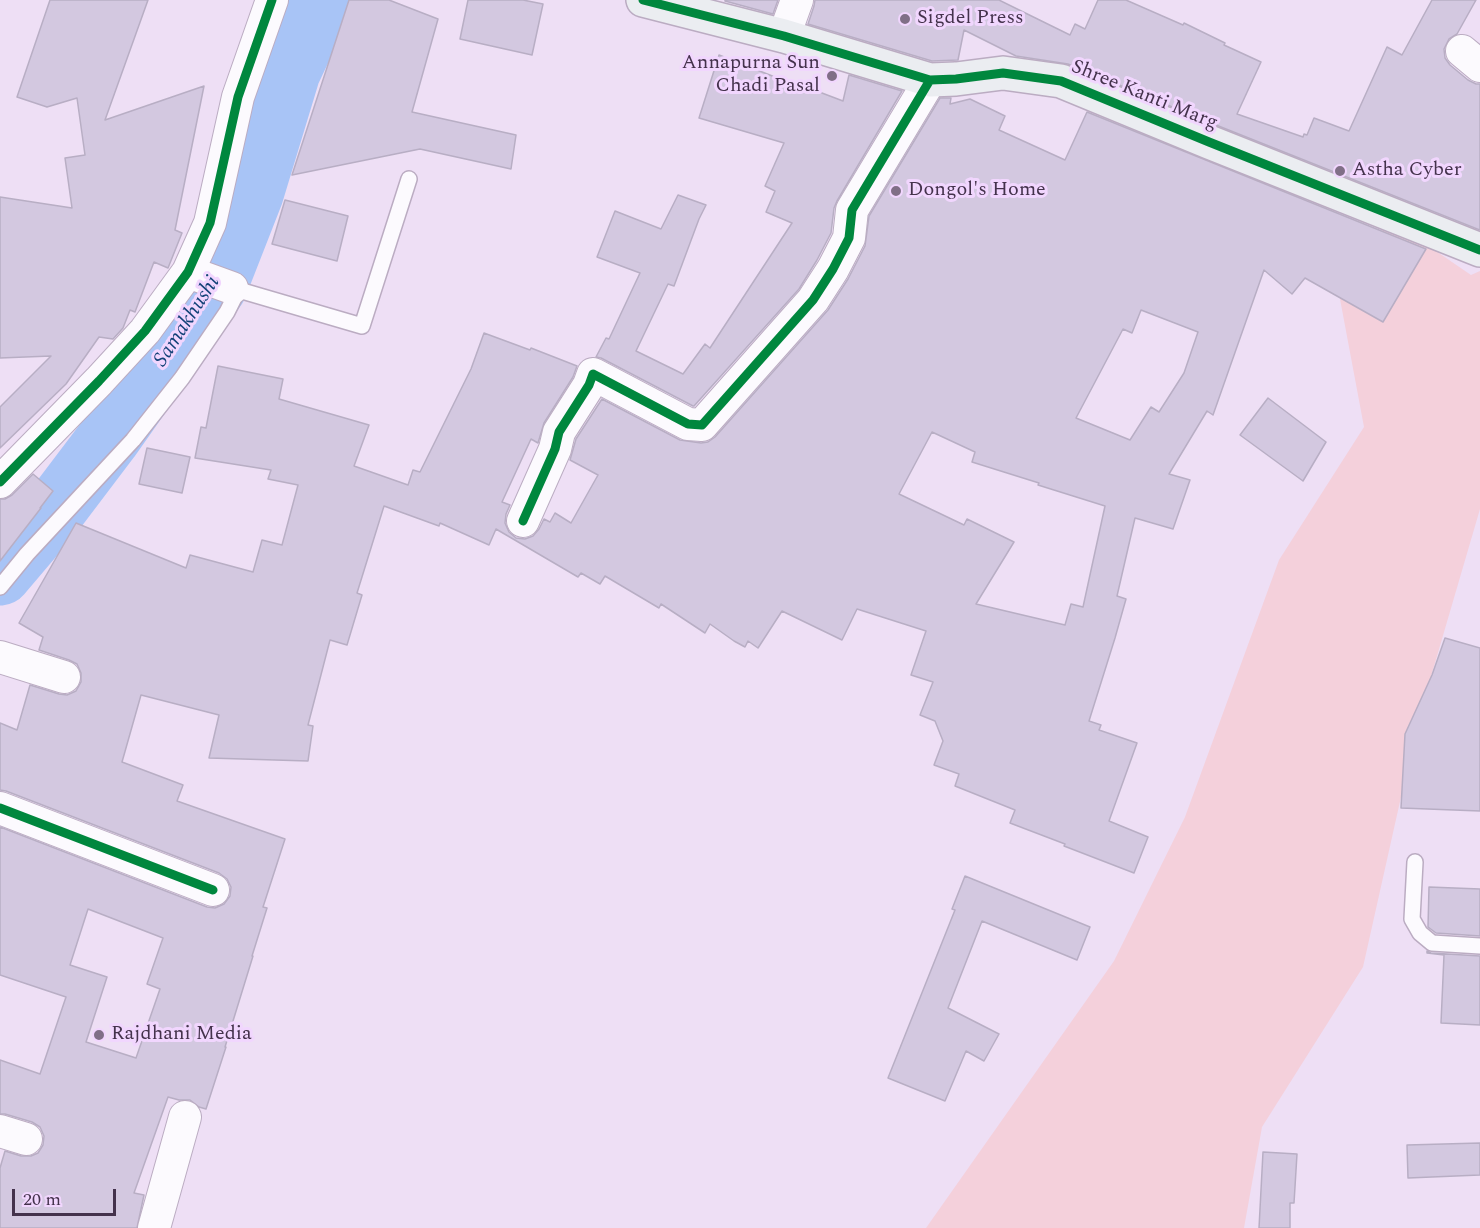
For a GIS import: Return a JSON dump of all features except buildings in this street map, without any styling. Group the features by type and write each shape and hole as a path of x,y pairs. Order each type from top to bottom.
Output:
{"street":[{"path":"0,482 99,381 195,274 210,223 238,98 272,0"},
{"name":"Shree Kanti Marg","path":"643,0 784,36 930,80 1003,73 1061,81 1480,250"},
{"path":"784,36 797,0"},
{"path":"523,521 555,449 558,432 589,385 593,374 688,424 702,425 813,300 849,238 852,210 930,80"},
{"path":"195,274 235,289"},
{"path":"0,657 64,677"},
{"path":"0,808 213,890"},
{"path":"154,1228 185,1117"}],"lane":[{"path":"0,587 27,554 134,440 182,378 227,312 235,289 362,326 409,179"},
{"path":"1415,862 1412,919 1420,933 1432,943 1480,946"}],"shaded area":[{"path":"1389,219 1471,275 1480,271 1480,509 1418,721 1363,967 1262,1127 1244,1228 926,1228 1114,961 1185,817 1279,560 1364,427 1340,299"}],"waterway":[{"name":"Samakhushi","path":"0,574 56,508 109,438 216,286 252,194 289,72 323,0"}],"cycle path":[{"path":"0,482 145,331 188,272 210,223 238,97 272,0"},
{"path":"643,0 784,36 930,80 1003,73 1061,81 1480,250"},
{"path":"523,521 555,449 559,432 589,385 593,374 688,424 702,425 813,300 849,238 852,210 930,80"},
{"path":"0,808 213,890"}],"place":[{"name":"Sigdel Press","path":"905,19"},
{"name":"Annapurna Sun Chadi Pasal","path":"832,76"},
{"name":"Astha Cyber","path":"1340,171"},
{"name":"Dongol's Home","path":"896,191"},
{"name":"Rajdhani Media","path":"99,1035"}]}
